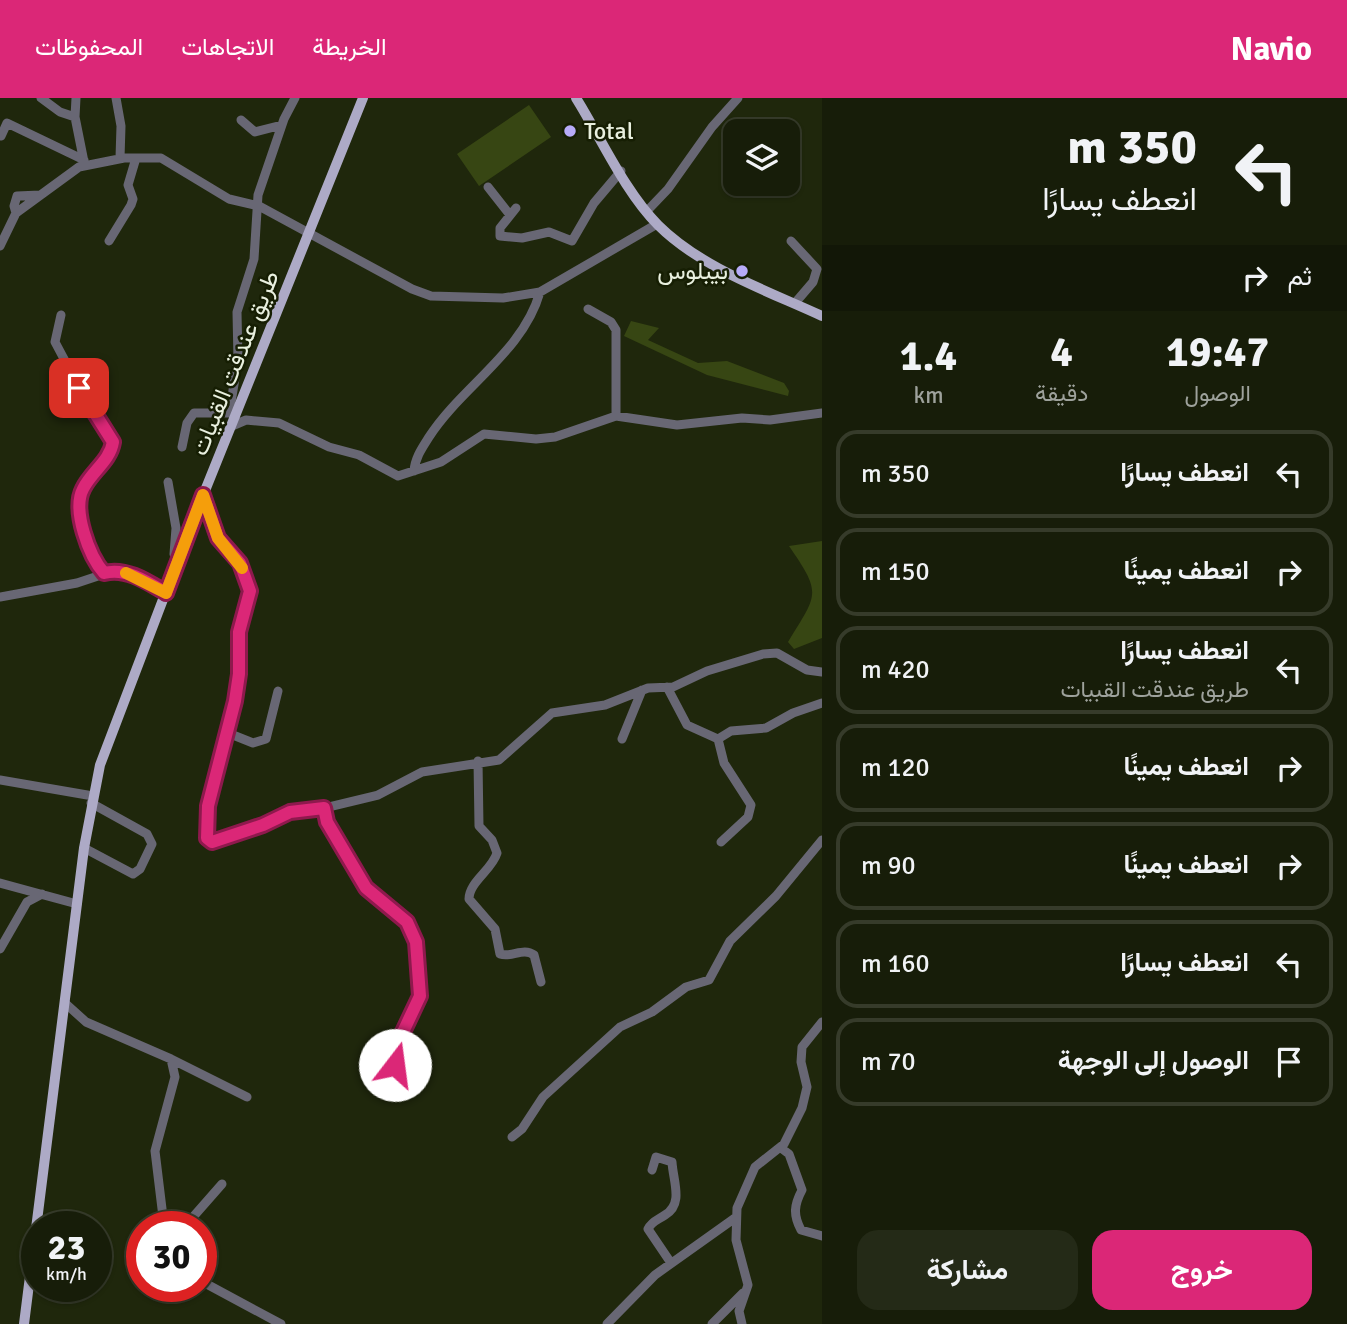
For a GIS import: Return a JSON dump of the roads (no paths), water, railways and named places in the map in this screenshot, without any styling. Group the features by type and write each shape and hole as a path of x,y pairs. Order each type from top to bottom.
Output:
{"main road":[{"name":"طريق عندقت القبيات","path":"24,1324 92,800 109,739 203,495 363,98"},
{"path":"576,98 646,212 657,224 705,260 822,316"}],"street":[{"path":"41,98 65,115 75,117"},
{"path":"76,98 75,117 84,162"},
{"path":"116,98 121,126 120,158"},
{"path":"233,419 238,361 237,312 254,259 260,186 282,125 295,98"},
{"path":"646,212 668,189 712,127 738,98"},
{"path":"241,120 256,132 282,125"},
{"path":"1,136 8,123 84,162"},
{"path":"0,246 16,213 84,162 120,158 163,159 229,199 240,204 259,206 309,235 431,296 503,298 540,292 657,224"},
{"path":"109,241 133,199 128,185 136,158"},
{"path":"488,187 513,212 499,231 503,237 526,238 549,232 572,241 594,203 621,171"},
{"path":"790,241 817,269 813,282 795,303"},
{"path":"414,471 417,458 443,416 516,339 533,313 540,292"},
{"path":"588,309 611,322 616,330 616,416"},
{"path":"61,315 55,342 87,402 113,442 110,452 84,487 80,500 89,549 104,573"},
{"path":"182,447 187,423 194,413 279,423 329,447 368,459 394,474 404,476 441,462 467,442 484,434 555,437 616,416 677,425 742,418 770,420 822,413"},
{"path":"168,482 176,522 174,554 178,562"},
{"path":"203,495 218,538 240,563 250,591 239,632 239,674 228,733 208,806 209,841 263,825 290,812 324,808 382,793 416,774 503,758 524,735 552,713 605,705 642,690 667,687 707,671 770,653 783,655 807,670 822,672"},
{"path":"0,597 77,583 104,573 124,572 166,593"},
{"path":"667,687 687,725 718,739"},
{"path":"622,738 642,690"},
{"path":"228,733 253,743 266,739 278,691"},
{"path":"718,739 728,732 766,728 793,713 822,704"},
{"path":"718,739 724,763 751,807 743,822 721,842"},
{"path":"478,761 479,826 492,840 497,853 471,890 469,899 495,929 500,954 507,956 524,951 534,955 541,982"},
{"path":"0,780 92,800 147,834 152,844 140,869 133,874 84,848"},
{"path":"324,808 327,822 366,888 407,922 416,942 420,996 395,1049 395,1065 389,1080"},
{"path":"512,1137 542,1097 620,1027 652,1012 686,987 709,980 730,941 776,896 822,840"},
{"path":"0,883 77,904"},
{"path":"0,949 27,902 42,894"},
{"path":"65,1003 86,1022 171,1059 247,1097"},
{"path":"742,1324 739,1311 747,1290 736,1240 735,1218 755,1167 780,1149 807,1092 801,1062 802,1047 822,1022"},
{"path":"162,1211 155,1151 175,1077 171,1059"},
{"path":"780,1149 789,1154 802,1190 795,1203 795,1218 801,1230 822,1236"},
{"path":"652,1170 656,1157 672,1162 677,1201 673,1208 653,1222 648,1229 671,1263"},
{"path":"198,1211 222,1184"},
{"path":"607,1324 671,1263 735,1218"},
{"path":"217,1290 270,1315 281,1324"},
{"path":"712,1324 747,1290"}],"place":[{"name":"Total","path":"570,131"},
{"name":"بيبلوس","path":"742,271"}]}
